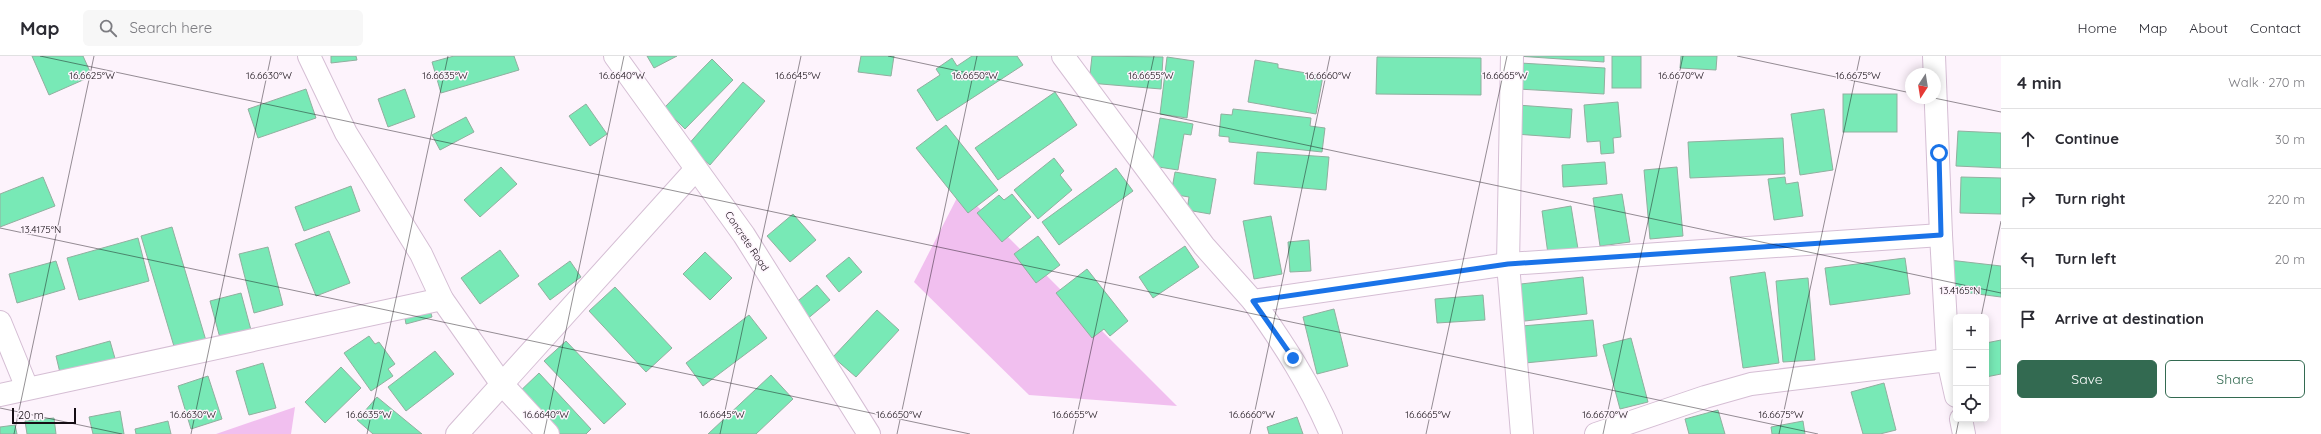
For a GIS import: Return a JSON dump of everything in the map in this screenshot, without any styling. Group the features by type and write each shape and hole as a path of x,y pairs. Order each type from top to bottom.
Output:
{"street":[{"path":"309,56 346,133 421,254 442,299 501,383 548,434"},
{"name":"Concrete Road","path":"615,56 744,235 868,434"},
{"path":"1063,56 1204,246 1253,301 1293,358 1317,402 1331,434"},
{"path":"1512,56 1508,264 1522,434"},
{"path":"1934,56 1941,235 1948,360 1954,386"},
{"path":"457,434 501,383 696,169"},
{"path":"1253,301 1508,264 1941,235"},
{"path":"0,395 442,299"},
{"path":"0,322 27,388"},
{"path":"1596,434 1705,397 1751,384 1948,360"},
{"path":"1962,422 1964,434"}],"shaded area":[{"path":"961,190 1177,406 1029,395 914,282"},
{"path":"295,407 291,434 216,434"}],"building":[{"path":"32,56 83,56 92,76 49,95"},
{"path":"331,56 356,56 357,60 331,63"},
{"path":"454,56 514,56 519,70 441,93 432,62"},
{"path":"647,56 677,56 654,68"},
{"path":"861,56 894,56 891,76 858,72"},
{"path":"972,56 1017,56 1023,65 937,121 917,90 940,75 936,69 952,58 957,66"},
{"path":"1092,56 1163,57 1161,89 1089,83"},
{"path":"1517,56 1604,56 1604,62"},
{"path":"1612,56 1641,56 1641,88 1612,88"},
{"path":"1681,56 1717,56 1716,70 1680,68"},
{"path":"1167,57 1194,61 1187,118 1160,114"},
{"path":"1377,57 1481,58 1481,95 1376,94"},
{"path":"712,59 733,80 685,129 664,108"},
{"path":"1255,60 1278,64 1278,68 1323,76 1316,114 1248,102"},
{"path":"1520,63 1605,68 1604,94 1518,89"},
{"path":"743,82 765,101 710,165 687,146"},
{"path":"306,89 316,118 258,138 248,109"},
{"path":"405,89 415,117 388,127 378,99"},
{"path":"1055,92 1077,125 998,180 975,148"},
{"path":"1843,94 1897,94 1897,132 1843,132"},
{"path":"1618,102 1621,137 1613,138 1614,153 1601,154 1600,141 1587,142 1584,105"},
{"path":"586,104 607,134 590,146 569,116"},
{"path":"1517,105 1572,109 1570,138 1515,134"},
{"path":"1233,109 1311,118 1310,126 1325,128 1322,152 1229,142 1229,137 1219,136 1221,114 1232,115"},
{"path":"1824,109 1833,170 1800,175 1791,114"},
{"path":"466,117 474,132 440,150 432,135"},
{"path":"1160,118 1193,124 1191,135 1184,134 1178,170 1152,166"},
{"path":"946,125 998,190 968,213 916,148"},
{"path":"1958,131 2001,133 2001,168 1956,166"},
{"path":"1783,138 1785,174 1690,178 1688,142"},
{"path":"1257,152 1329,157 1326,190 1254,184"},
{"path":"1054,158 1064,171 1060,175 1072,190 1038,219 1014,190"},
{"path":"1605,162 1607,184 1563,187 1562,165"},
{"path":"501,167 517,184 480,217 464,200"},
{"path":"1677,167 1683,236 1650,239 1644,170"},
{"path":"1116,168 1133,191 1059,245 1042,222"},
{"path":"1175,172 1216,179 1210,214 1187,210 1189,197 1171,194"},
{"path":"43,177 55,206 0,227 0,194"},
{"path":"1785,177 1786,184 1798,182 1803,216 1774,220 1768,179"},
{"path":"1961,177 2001,178 2001,214 1960,213"},
{"path":"351,186 360,211 304,231 295,207"},
{"path":"1012,194 1031,217 1002,242 977,213 999,195 1004,200"},
{"path":"1622,194 1630,242 1600,246 1593,198"},
{"path":"1571,206 1578,249 1548,254 1542,211"},
{"path":"793,214 816,240 790,262 767,236"},
{"path":"1271,216 1282,274 1254,279 1243,221"},
{"path":"172,227 207,344 176,353 141,236"},
{"path":"329,231 350,283 316,296 295,244"},
{"path":"1038,236 1060,265 1036,283 1014,254"},
{"path":"138,238 149,281 79,300 67,258"},
{"path":"1309,240 1311,271 1290,272 1288,242"},
{"path":"1185,246 1199,267 1153,298 1139,277"},
{"path":"268,247 283,305 254,313 239,254"},
{"path":"500,250 519,276 480,304 461,278"},
{"path":"705,252 732,278 710,300 683,274"},
{"path":"849,257 862,272 839,292 826,276"},
{"path":"1905,258 1910,294 1830,305 1825,268"},
{"path":"1949,260 2001,266 2001,297 1946,290"},
{"path":"56,261 65,289 17,303 9,274"},
{"path":"570,261 581,277 550,300 538,284"},
{"path":"1087,269 1128,321 1110,336 1104,329 1092,338 1056,293"},
{"path":"1765,272 1779,363 1743,368 1730,277"},
{"path":"1583,277 1587,314 1516,322 1512,285"},
{"path":"1808,278 1815,360 1783,362 1776,281"},
{"path":"817,285 830,300 806,320 793,305"},
{"path":"615,287 672,348 646,372 589,311"},
{"path":"241,293 251,330 220,338 210,301"},
{"path":"1483,295 1485,320 1437,323 1435,299"},
{"path":"429,306 432,317 406,324 404,313"},
{"path":"1334,309 1348,366 1317,374 1303,317"},
{"path":"877,310 899,330 856,377 833,357"},
{"path":"749,315 767,338 703,386 686,363"},
{"path":"1593,320 1597,356 1525,363 1522,326"},
{"path":"369,336 375,344 379,342 395,364 388,369 393,376 371,391 344,353"},
{"path":"1631,338 1648,402 1620,409 1603,345"},
{"path":"2001,340 2001,374 1989,376 1989,350 1989,342"},
{"path":"110,341 116,362 61,377 56,356"},
{"path":"566,341 626,404 604,424 544,361"},
{"path":"435,351 454,374 406,411 388,387"},
{"path":"263,363 276,408 249,415 236,371"},
{"path":"341,367 361,388 325,423 305,402"},
{"path":"539,373 591,429 586,434 551,434 515,396"},
{"path":"771,375 793,399 756,434 708,434"},
{"path":"208,376 222,419 191,429 178,386"},
{"path":"1884,383 1896,430 1880,434 1863,434 1851,392"},
{"path":"377,397 422,434 373,434 357,420"},
{"path":"1718,410 1725,434 1689,434 1685,419"},
{"path":"120,411 124,434 93,434 89,417"},
{"path":"1297,417 1303,434 1269,434 1267,427"},
{"path":"54,418 56,434 27,434 25,421"},
{"path":"168,421 171,434 136,434 135,429"},
{"path":"1803,421 1805,434 1772,434 1771,427"},
{"path":"15,425 17,434 0,434 0,427"}],"route":[{"path":"1293,358 1253,301 1508,264 1941,235 1939,153"}]}
